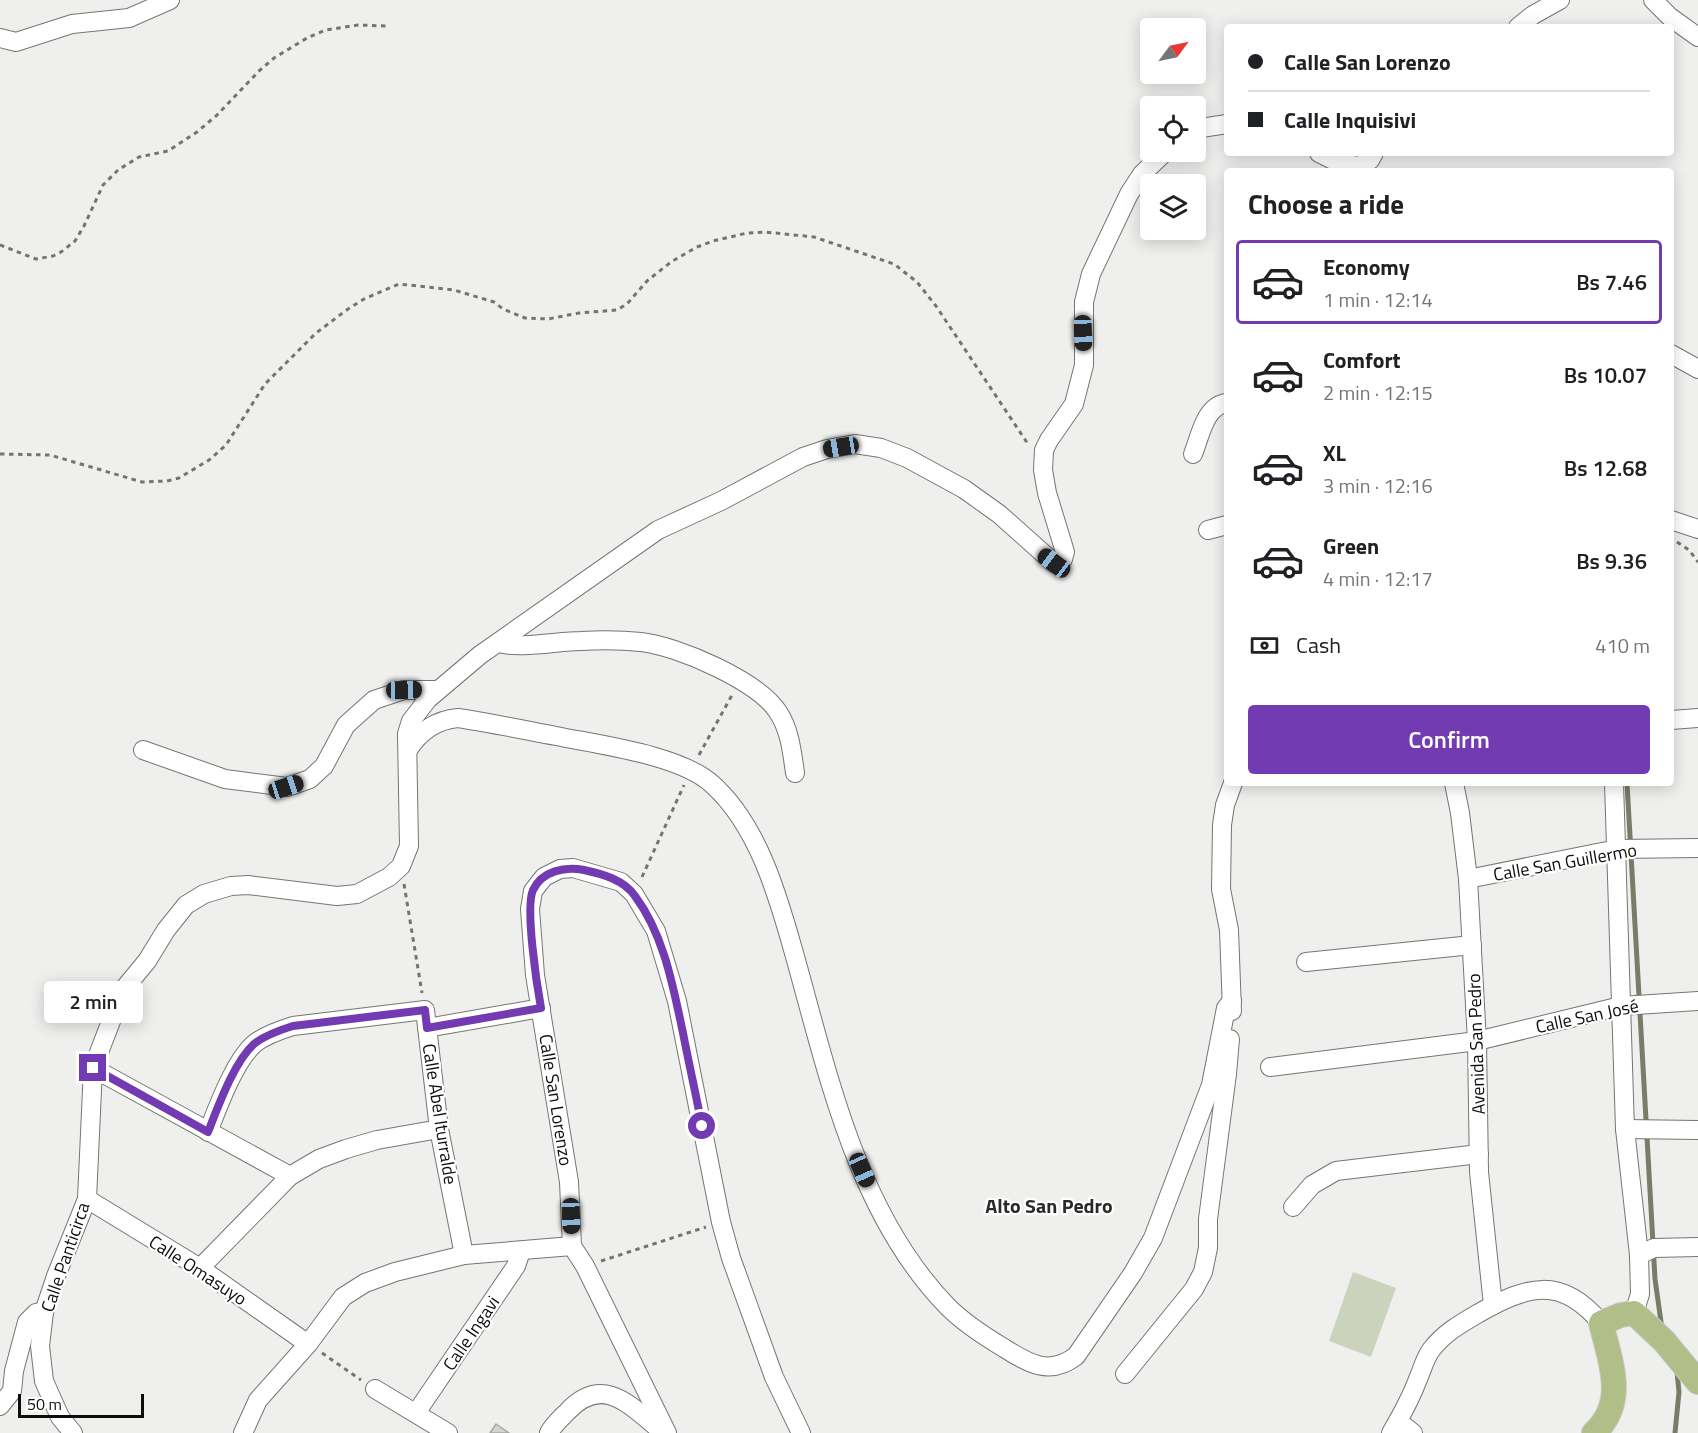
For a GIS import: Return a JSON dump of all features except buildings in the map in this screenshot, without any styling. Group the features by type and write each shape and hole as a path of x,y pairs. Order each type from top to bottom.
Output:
{"main road":[{"path":"1594,1433 1605,1423 1613,1405 1614,1388 1613,1374 1600,1323 1634,1313 1664,1341 1698,1382"}],"street":[{"path":"0,38 16,42 72,24 129,18 170,0"},
{"path":"1522,24 1560,0"},
{"path":"1653,0 1670,17 1698,37"},
{"path":"1206,127 1224,124"},
{"path":"1325,156 1337,162 1359,166 1372,156"},
{"path":"401,866 409,846 407,734 411,721 438,690 499,643 658,530 721,501 803,457 827,449 855,444 881,448 907,458 945,477 999,514 1054,563 1063,559 1065,552 1047,493 1043,470 1044,450 1074,404 1084,365 1084,302 1091,274 1129,194 1142,174 1155,162"},
{"path":"1674,356 1698,369"},
{"path":"1193,454 1211,410 1224,404"},
{"path":"1674,521 1698,529"},
{"path":"1208,530 1224,526"},
{"path":"499,643 511,645 580,641 642,642 696,658 755,689 772,704 786,726 795,773"},
{"path":"143,750 225,779 286,787 310,779 324,766 346,725 374,700 404,690 438,690"},
{"path":"408,750 417,737 431,726 444,720 458,718 618,748 692,769 712,784 740,816 777,893 834,1097 854,1152 887,1225 915,1268 948,1307 971,1327 1008,1351 1037,1366 1054,1368 1067,1363 1076,1356 1127,1282 1153,1238 1211,1085 1226,1008 1232,1001"},
{"path":"1674,720 1698,718"},
{"path":"1125,1374 1194,1289 1203,1272 1208,1248 1208,1219 1227,1074 1232,1001 1229,930 1221,878 1222,825 1225,805 1232,786"},
{"name":"Avenida San Pedro","path":"1455,786 1468,879 1478,1041 1479,1172 1493,1305"},
{"path":"1614,786 1625,1129 1639,1255 1640,1294 1634,1313"},
{"name":"Calle San Guillermo","path":"1468,879 1617,849 1698,848"},
{"name":"Calle Panticirca","path":"73,1433 60,1417 44,1381 40,1346 44,1312 87,1199 93,1068 123,990 147,961 166,930 186,905 204,894 240,885 337,896 357,894 389,878 401,866"},
{"name":"Calle San Lorenzo","path":"572,1246 569,1182 535,975 530,909 532,891 544,877 560,869 573,868 621,882 634,894 656,931 677,1001 721,1222 731,1258 774,1377 801,1433"},
{"path":"1306,962 1472,945"},
{"name":"Calle San José","path":"1270,1067 1478,1041 1621,1006 1698,1001"},
{"path":"427,1028 541,1008"},
{"path":"208,1132 225,1090 254,1044 293,1026 425,1010"},
{"name":"Calle Abel Iturralde","path":"425,1010 439,1129 464,1255"},
{"path":"93,1068 290,1176"},
{"path":"200,1268 290,1176 319,1159 377,1140 439,1129"},
{"path":"1625,1129 1698,1130"},
{"path":"1293,1207 1312,1185 1336,1171 1479,1154"},
{"name":"Calle Omasuyo","path":"87,1199 200,1268 308,1344"},
{"path":"243,1433 258,1400 308,1344 344,1297 365,1283 395,1272 464,1255 572,1246 585,1266 667,1433"},
{"path":"1639,1255 1654,1248 1698,1247"},
{"name":"Calle Ingavi","path":"416,1413 516,1266 521,1251"},
{"path":"1413,1433 1395,1427 1430,1352 1445,1334 1493,1305 1524,1292 1546,1289 1574,1298 1587,1307 1600,1323"},
{"path":"0,1406 12,1391 14,1371 27,1322 36,1313 44,1312"},
{"path":"375,1389 447,1433"},
{"path":"549,1433 582,1398 604,1392 617,1397 667,1433"}],"path":[{"path":"0,245 36,259 61,252 75,241 103,185 118,170 139,157 168,151 197,132 274,58 307,38 326,30 358,25 386,26"},
{"path":"0,454 50,455 142,482 173,479 209,460 226,445 265,384 316,333 356,304 399,284 454,290 494,302 525,318 548,319 579,313 617,310 627,304 647,281 671,261 697,247 747,233 765,232 814,237 894,264 902,270 917,282 936,306 1026,443 1044,450"},
{"path":"1674,538 1689,550 1698,562"},
{"path":"401,866 425,1010"},
{"path":"585,1266 721,1222"},
{"path":"308,1344 375,1389"}],"green space":[{"path":"1353,1272 1396,1288 1371,1357 1329,1341"}],"waterway":[{"path":"1627,786 1655,1279 1662,1329"},
{"path":"1675,1433 1679,1392 1677,1372"}],"district":[{"name":"Alto San Pedro","path":"1049,1205"}],"route":[{"path":"93,1068 208,1132 225,1090 241,1062 254,1044 276,1032 293,1026 425,1010 427,1028 541,1008 535,975 530,909 532,891 544,877 560,869 573,868 621,882 634,894 656,931 677,1001 702,1126"}]}
